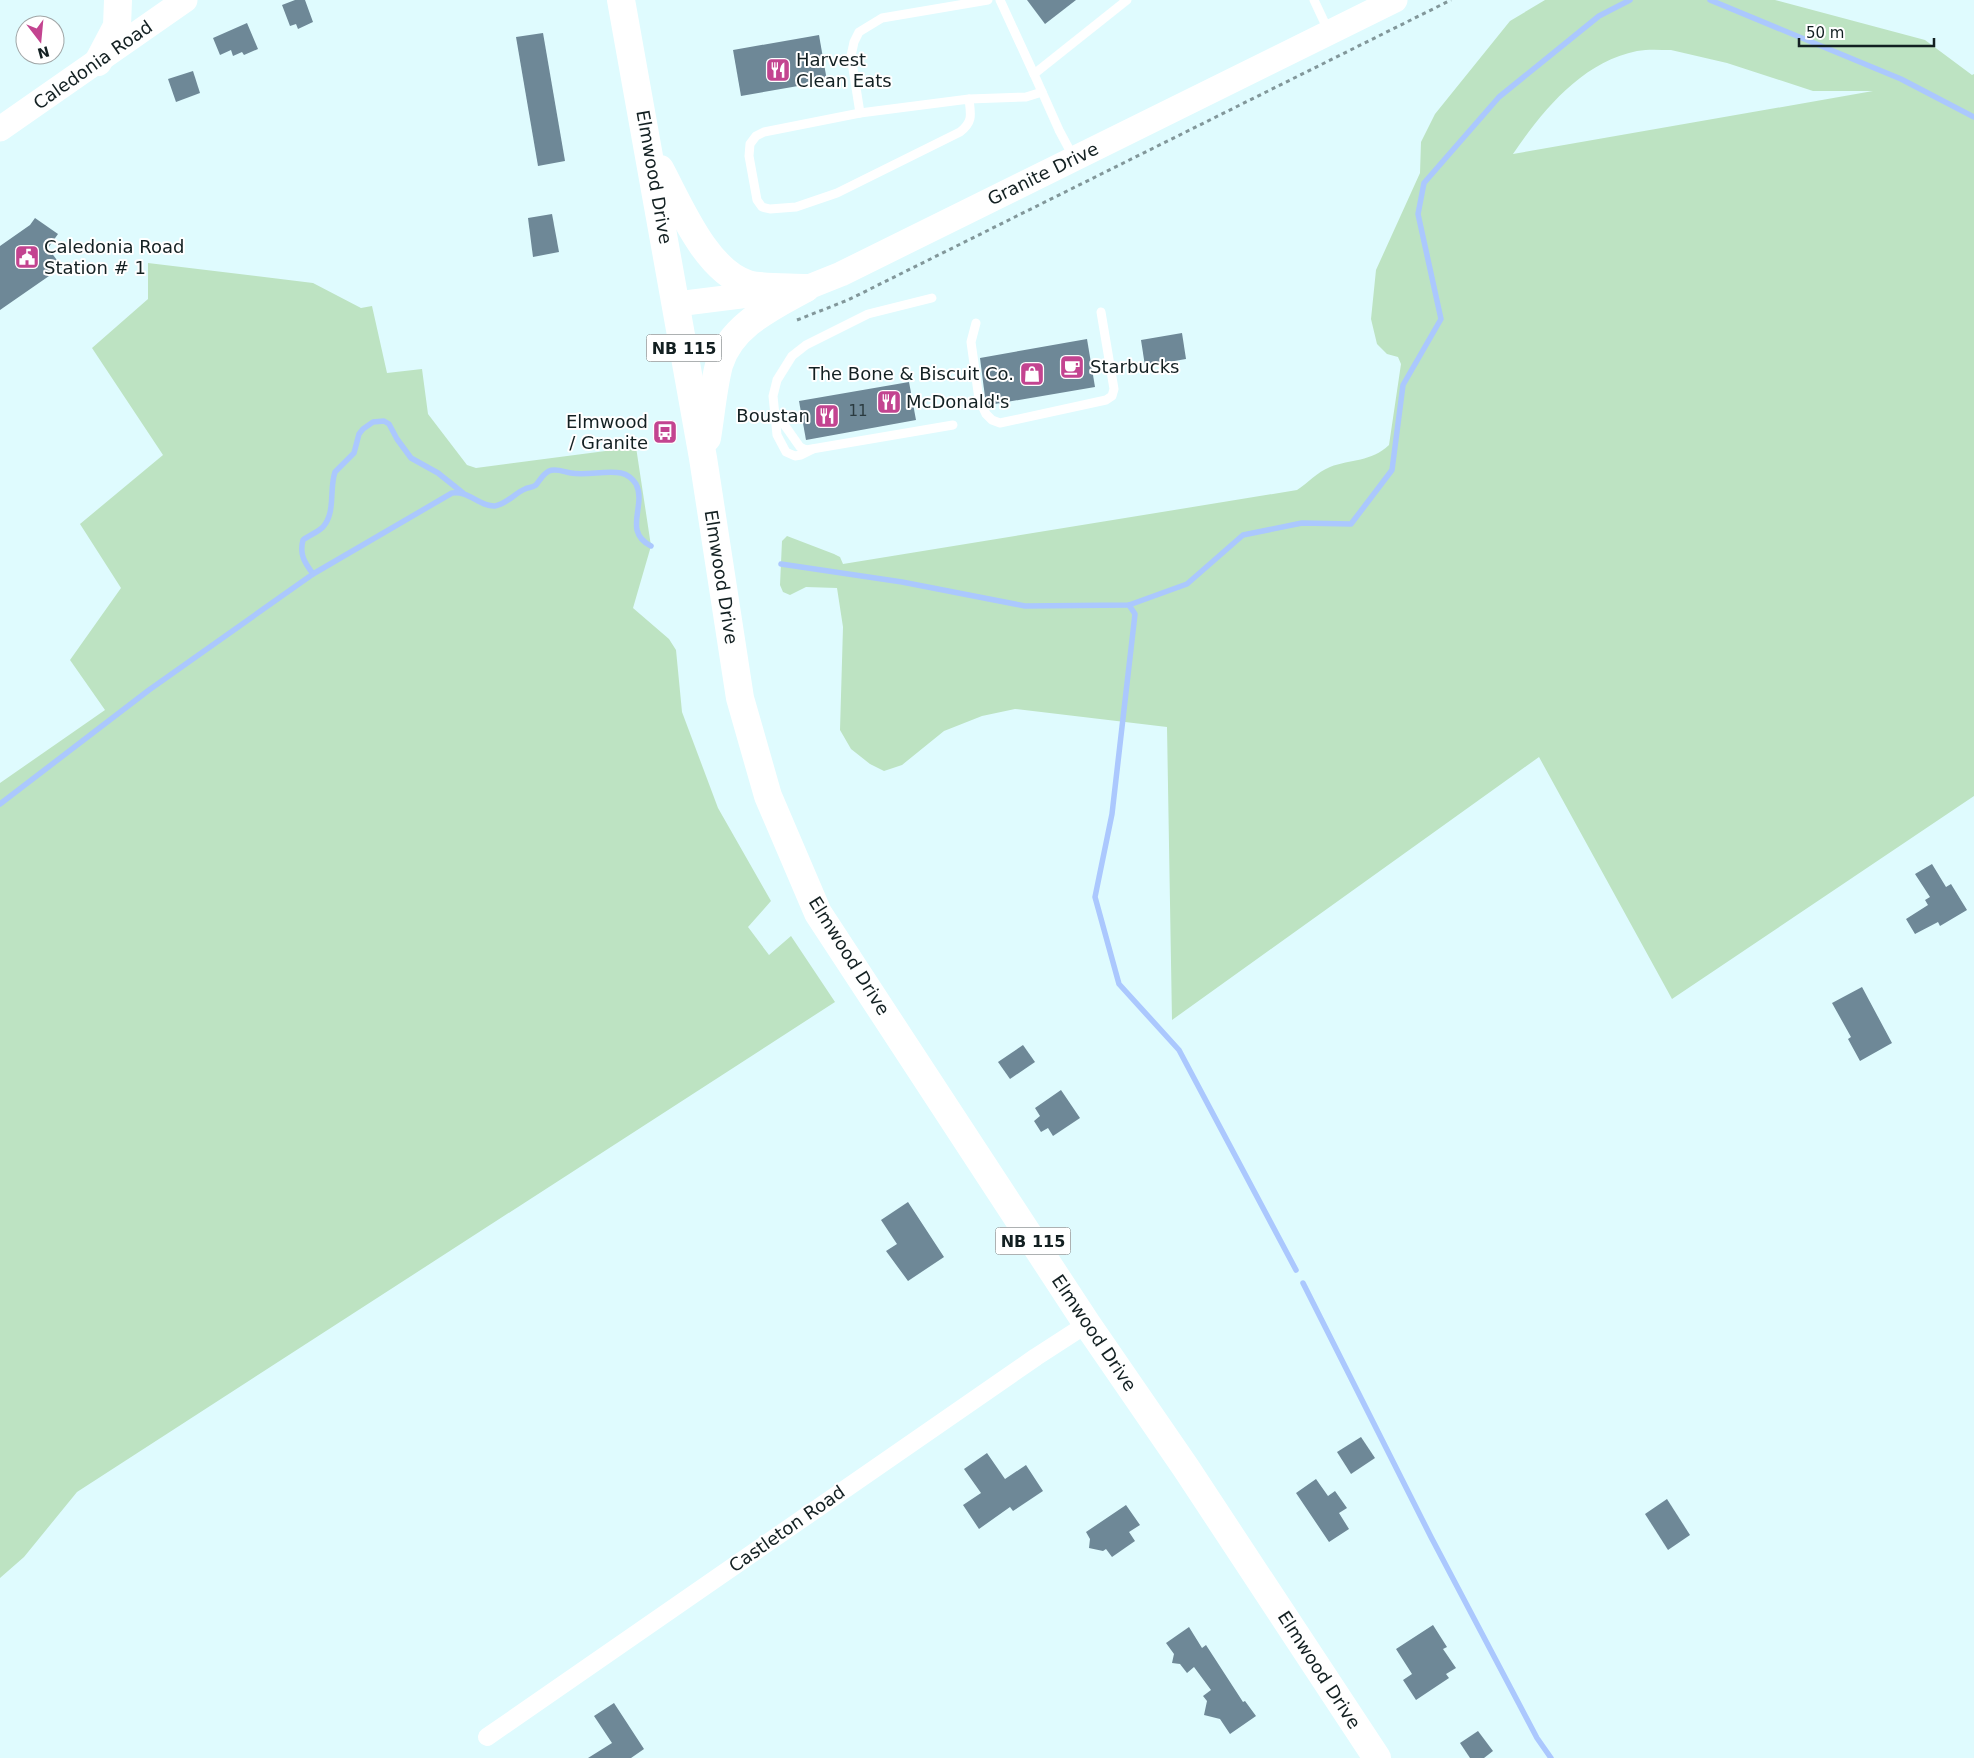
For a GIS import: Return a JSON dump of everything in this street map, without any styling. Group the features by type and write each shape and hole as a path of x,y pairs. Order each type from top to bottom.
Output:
{"main road":[{"path":"98,62 116,26 118,0"},
{"name":"Elmwood Drive","path":"622,0 677,304 740,698 768,796 818,913 1088,1324 1192,1477 1377,1758"},
{"path":"650,150 693,229 720,266 735,278 750,285 806,288"},
{"path":"703,458 719,366 729,344 740,330 763,312 806,288"}],"street":[{"name":"Caledonia Road","path":"0,129 185,0"},
{"name":"Granite Drive","path":"677,304 806,288 841,274 1395,0"},
{"name":"Castleton Road","path":"487,1737 1019,1368 1088,1324"}],"lane":[{"path":"860,113 851,56 854,42 859,32 882,18 988,0"},
{"path":"1000,0 1074,159"},
{"path":"1034,74 1128,0"},
{"path":"1314,0 1330,33"},
{"path":"969,99 971,118 968,126 960,132 837,193 783,209 762,207 757,200 749,156 750,144 756,136 764,132 860,113 969,99 1026,98 1042,92"},
{"path":"932,298 868,314 806,345 792,356 777,380 773,396 776,435 786,452 795,456 813,450 953,425"},
{"path":"976,323 971,342 979,399 986,414 992,420 1000,423 1106,400 1112,396 1114,389 1101,312"},
{"path":"774,410 800,447 806,450 813,450"}],"path":[{"path":"792,322 848,300 1425,15 1451,0"}],"green space":[{"path":"1545,0 1775,0 1925,40 1972,75 1974,74 1974,796 1672,999 1539,757 1172,1020 1167,727 1015,709 982,716 944,731 902,765 884,771 870,764 851,749 840,730 843,627 837,588 806,587 790,595 783,592 780,585 782,541 787,536 840,557 843,564 1297,490 1325,469 1368,457 1389,445 1401,364 1398,357 1387,354 1377,344 1371,319 1376,270 1420,173 1421,142 1435,114 1510,21","holes":["1641,50 1671,50 1727,63 1813,91 1873,91 1513,154 1537,121 1566,90 1582,77 1617,57"]},
{"path":"148,263 313,283 361,308 372,306 387,373 422,369 428,414 467,465 476,468 636,447 651,546 633,608 669,639 676,650 682,712 718,808 771,901 748,927 769,955 791,936 835,1002 77,1492 24,1557 0,1578 0,783 105,710 70,660 121,588 80,524 163,455 92,348 148,299"}],"building":[{"path":"295,0 305,0 313,22 298,29 296,24 290,26 282,5"},
{"path":"1027,0 1076,0 1045,24"},
{"path":"247,23 258,49 244,55 242,52 233,56 231,50 220,55 213,38"},
{"path":"543,33 565,161 538,166 516,37"},
{"path":"819,35 827,81 741,96 733,50"},
{"path":"193,71 200,93 176,102 168,79"},
{"path":"552,214 559,252 533,257 528,218"},
{"name":"Caledonia Road Station # 1","path":"35,218 58,234 48,248 62,267 0,310 0,246 30,225"},
{"path":"1182,333 1186,359 1145,366 1141,340"},
{"path":"1087,339 1095,387 989,405 985,397 980,358"},
{"path":"909,382 916,420 806,440 799,401"},
{"path":"1932,864 1946,887 1951,884 1967,910 1940,926 1938,922 1915,934 1906,919 1928,905 1925,900 1930,897 1915,874"},
{"path":"1862,987 1892,1043 1860,1061 1848,1039 1851,1037 1832,1003"},
{"path":"1023,1045 1035,1062 1010,1079 998,1062"},
{"path":"1061,1090 1080,1118 1053,1136 1048,1128 1041,1132 1034,1121 1040,1116 1035,1108"},
{"path":"908,1202 944,1257 908,1281 886,1251 897,1244 881,1220"},
{"path":"1361,1437 1375,1458 1351,1474 1337,1452"},
{"path":"987,1453 1005,1479 1026,1465 1043,1491 1013,1511 1010,1507 979,1529 963,1505 981,1493 964,1469"},
{"path":"1316,1479 1328,1496 1335,1491 1347,1508 1339,1513 1349,1529 1329,1542 1296,1493"},
{"path":"1667,1499 1690,1535 1668,1550 1645,1514"},
{"path":"1126,1505 1140,1525 1129,1532 1135,1541 1112,1557 1106,1549 1103,1551 1089,1548 1090,1539 1086,1532"},
{"path":"1433,1625 1447,1647 1443,1649 1456,1668 1446,1674 1449,1678 1416,1700 1403,1680 1412,1674 1396,1649"},
{"path":"1189,1627 1202,1648 1206,1645 1243,1702 1245,1701 1256,1716 1230,1734 1220,1719 1204,1715 1207,1701 1203,1696 1211,1690 1194,1667 1187,1673 1180,1664 1172,1663 1174,1654 1166,1643"},
{"path":"614,1703 644,1749 631,1758 588,1758 612,1743 594,1716"},
{"path":"1478,1731 1493,1751 1484,1758 1470,1758 1460,1743"}],"waterway":[{"path":"781,564 902,582 1025,606 1129,605 1187,584 1243,535 1302,523 1351,524 1392,470 1403,385 1441,319 1418,214 1424,183 1499,97 1599,16 1630,0"},
{"path":"1710,0 1901,79 1974,117"},
{"path":"313,574 302,554 303,540 321,529 327,521 330,514 335,472 354,453 359,434 373,422 384,421 389,424 411,458 438,473 463,493"},
{"path":"0,804 149,690 313,574 452,493 463,494 484,504 495,506 526,488 535,486 545,474 552,470 577,474 609,472 623,474 630,477 636,484 639,492 636,526 642,540 651,546"},
{"path":"1129,605 1135,614 1112,814 1095,897 1119,984 1179,1050 1296,1270"},
{"path":"1303,1283 1431,1537 1537,1738 1551,1758"}],"place":[{"name":"Harvest Clean Eats","path":"778,70"},
{"name":"Caledonia Road Station # 1","path":"27,257"},
{"name":"Starbucks","path":"1072,367"},
{"name":"The Bone & Biscuit Co.","path":"1032,374"},
{"name":"McDonald's","path":"889,402"},
{"name":"Boustan","path":"827,416"},
{"name":"Elmwood / Granite","path":"665,432"}]}
